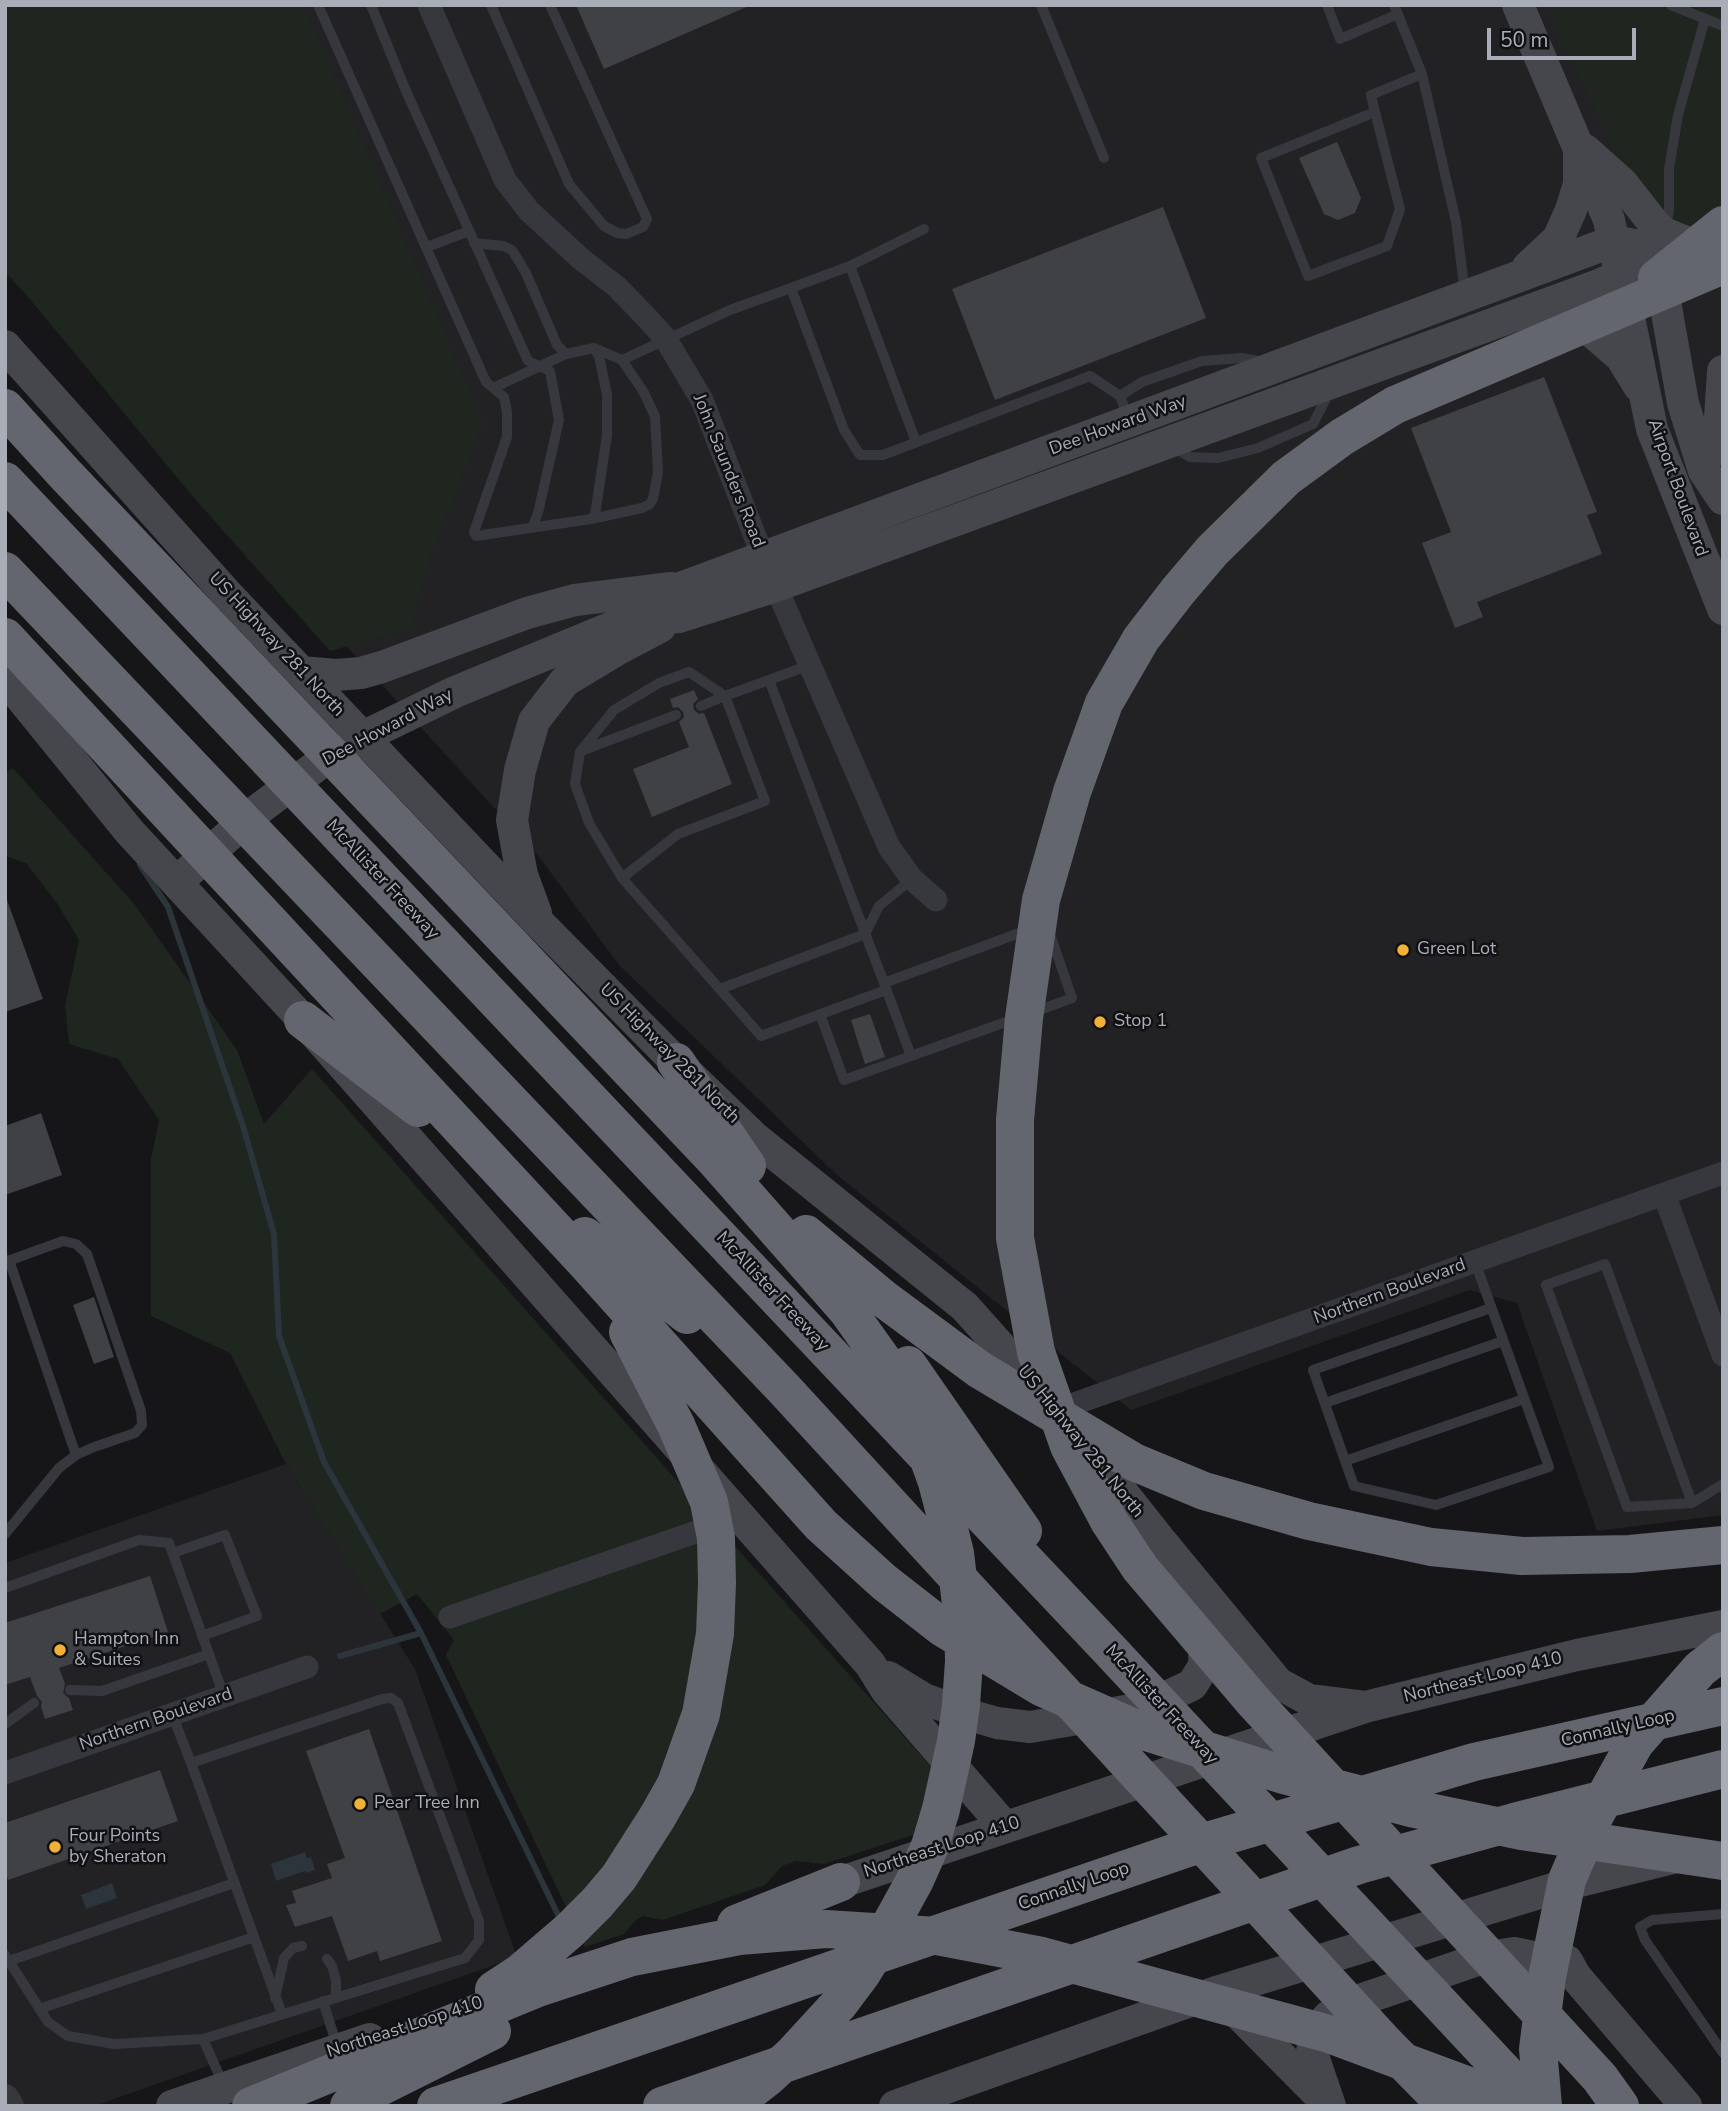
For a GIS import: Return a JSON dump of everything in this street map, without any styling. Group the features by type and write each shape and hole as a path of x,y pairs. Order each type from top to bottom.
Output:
{"highway":[{"path":"1610,2092 1254,1702 1140,1568 1109,1521 1069,1446 1036,1352 1016,1238 1015,1120 1024,1018 1041,900 1072,792 1104,703 1141,639 1212,551 1256,506 1286,478 1342,438 1395,405 1610,313 1694,250 1713,245"},
{"path":"5,408 715,1160 847,1310 884,1362 909,1409 937,1482 955,1553 963,1621 964,1661 956,1741 941,1810 930,1846 897,1914 862,1973 817,2029 768,2077 731,2106"},
{"name":"McAllister Freeway","path":"5,481 1099,1638 1536,2106"},
{"path":"5,571 785,1390 1385,2043 1447,2106"},
{"path":"5,637 587,1264 821,1525 884,1582 943,1628 1041,1687 1134,1728 1284,1775 1388,1802 1521,1831 1723,1861"},
{"path":"303,1020 785,1390"},
{"path":"676,1062 738,1155 920,1381 1099,1638"},
{"path":"715,1160 884,1299 981,1370 1134,1462 1204,1492 1309,1521 1431,1547 1522,1556 1630,1554 1723,1545"},
{"path":"376,2053 495,1990 520,1973 597,1903 639,1848 664,1805 680,1773 701,1714 715,1634 717,1583 716,1538 709,1502 677,1426 638,1349 587,1264"},
{"path":"1543,2106 1538,2049 1547,1977 1567,1880 1595,1815 1635,1743 1700,1669 1723,1651"},
{"name":"Connally Loop","path":"436,2106 1211,1840 1474,1762 1723,1706"},
{"path":"662,2106 1359,1865 1723,1769"},
{"path":"349,2106 358,2098 582,1986 841,1882"},
{"path":"238,2097 376,2053 538,1988 632,1956 739,1936 826,1929 937,1936 1042,1956 1329,2034 1523,2106"}],"main road":[{"name":"Airport Boulevard","path":"1522,7 1609,220 1652,429 1722,605"},
{"path":"1579,145 1622,183 1655,225 1661,248 1683,403 1703,471 1723,499"},
{"path":"1517,277 1558,239 1578,184 1579,145"},
{"path":"1614,241 1661,248 1713,245 1723,231"},
{"name":"Dee Howard Way","path":"178,881 255,812 319,764 373,732 455,692 627,621 681,602 763,557 1126,413 1279,366 1614,241"},
{"name":"Dee Howard Way","path":"681,602 776,586 1621,276 1661,248"},
{"path":"1336,379 1377,348 1465,310 1465,296"},
{"path":"1525,312 1564,313 1592,332 1621,357 1646,399"},
{"name":"US Highway 281 North","path":"5,345 226,593 540,924 676,1062 755,1138 965,1307 1057,1410 1278,1682 1309,1700 1365,1707"},
{"path":"1723,371 1719,434 1723,450"},
{"path":"302,672 336,675 361,673 527,613 575,600 681,602"},
{"path":"540,924 522,875 512,820 520,770 534,721 565,681 618,649 681,602"},
{"path":"5,678 129,831 178,881 303,1020 870,1664 887,1691 1005,1827"},
{"path":"870,1664 895,1683 924,1699 997,1723 1030,1727 1143,1708 1192,1685 1203,1666 1205,1621 1160,1540"},
{"name":"Northeast Loop 410","path":"172,2106 238,2097 338,2050 1365,1707 1577,1655 1723,1626"},
{"path":"895,2106 1216,1992 1572,1883 1723,1846"},
{"path":"1572,1883 1553,1914 1553,1939 1576,1978 1686,2106"},
{"path":"1330,2106 1312,2053 1314,2033 1329,2015 1357,2001 1483,1958 1514,1953 1543,1959 1576,1978"},
{"path":"1216,1992 1330,2106"}],"street":[{"name":"John Saunders Road","path":"429,5 505,180 529,211 581,259 617,287 665,338 702,400 763,557 889,847 912,879 936,900"},
{"path":"1126,413 1151,447"},
{"name":"Northern Boulevard","path":"1057,1410 1723,1173"},
{"path":"1664,1194 1723,1355"},
{"path":"450,1617 739,1517"},
{"name":"Northern Boulevard","path":"5,1773 307,1667"},
{"path":"5,2098 10,2106"}],"lane":[{"path":"318,5 486,382 493,388 504,397 507,437 474,532 476,536 591,519 650,504 658,472 655,416 643,391 622,360 594,348 566,354 493,388"},
{"path":"371,5 406,91 528,361 550,371 559,420 533,526"},
{"path":"491,5 569,184 604,226 617,233 626,234 643,227 646,219 550,5"},
{"path":"1041,5 1104,158"},
{"path":"1326,5 1340,39 1396,10 1422,74 1456,222 1465,296"},
{"path":"1671,5 1723,26"},
{"path":"1661,248 1669,211 1669,169 1678,115 1705,19"},
{"path":"1375,112 1261,158 1308,276 1387,246 1400,209 1371,95 1422,74"},
{"path":"622,360 730,310 850,266 924,229"},
{"path":"427,247 469,231"},
{"path":"474,243 503,246 512,250 526,273 557,345 566,354"},
{"path":"850,266 916,442"},
{"path":"791,288 844,430 860,455 883,455 1090,376 1126,413"},
{"path":"591,519 597,506 607,435 606,386 599,356 594,348"},
{"path":"701,706 810,665"},
{"path":"622,878 678,834 765,801 725,696 689,672 659,683 614,710 580,752 575,784 589,823 622,878 761,1036 1046,923 1072,998 844,1080 820,1014"},
{"path":"769,680 911,1056"},
{"path":"580,752 676,715"},
{"path":"720,989 865,934 879,906 912,879"},
{"path":"5,1534 59,1468 76,1455 135,1433 142,1425 141,1411 86,1254 76,1244 63,1241 7,1261 76,1455"},
{"path":"1475,1262 1549,1467 1436,1506 1354,1486 1313,1370 1491,1308"},
{"path":"1692,1503 1605,1264 1546,1285 1627,1507 1692,1503 1723,1484"},
{"path":"1325,1403 1503,1342"},
{"path":"1345,1461 1524,1399"},
{"path":"173,1553 225,1535 257,1616 202,1636"},
{"path":"5,1588 139,1540 169,1543 224,1696"},
{"path":"70,1690 102,1691 209,1654"},
{"path":"191,1763 391,1698 398,1703 479,1921 479,1940 465,1958 203,2039 114,2043 68,2036 48,2022 7,1958 234,1883"},
{"path":"5,1724 34,1703"},
{"path":"172,1714 282,2014"},
{"path":"1723,1913 1652,1920 1640,1927 1645,1940 1723,2053"},
{"path":"39,2009 254,1937"},
{"path":"275,1998 284,1958 293,1948 302,1946"},
{"path":"327,1959 336,1980 336,1997"},
{"path":"323,2001 338,2050"},
{"path":"203,2039 238,2097"}],"shaded area":[{"path":"5,5 1723,5 1723,1515 1597,1531 1517,1303 1470,1290 1131,1410 837,1175 619,965 540,858 5,272"},
{"path":"5,5 303,5 483,423 430,556 410,628 330,651 195,499 5,269"},
{"path":"1547,5 1723,5 1723,214 1696,227 1647,211 1623,170"},
{"path":"13,768 135,905 237,1050 264,1124 312,1069 954,1793 961,1805 959,1820 824,1864 796,1861 782,1866 765,1885 663,1920 643,1916 624,1934 585,1947 446,1655 454,1640 417,1594 380,1614 286,1464 230,1353 151,1316 151,1159 159,1120 118,1059 69,1044 65,1006 79,940 59,906 26,863 5,856 5,773"},
{"path":"286,1464 415,1669 517,1957 94,2106 5,2106 5,1563"},
{"path":"305,1852 307,1858 311,1857 315,1870 276,1881 271,1864"},
{"path":"112,1883 117,1898 86,1909 81,1895"}],"building":[{"path":"576,5 751,5 604,69"},
{"path":"1337,142 1361,198 1355,213 1338,220 1324,214 1299,158"},
{"path":"1163,207 1206,318 995,400 952,289"},
{"path":"1544,377 1597,512 1587,515 1602,554 1477,602 1483,617 1455,628 1422,543 1451,532 1411,428"},
{"path":"694,690 698,699 693,704 694,710 699,714 704,713 732,784 652,817 633,769 689,747 679,722 684,717 683,712 678,707 673,708 670,699"},
{"path":"5,900 43,999 5,1012"},
{"path":"870,1014 885,1057 865,1064 851,1020"},
{"path":"41,1113 62,1175 5,1195 5,1126"},
{"path":"94,1297 114,1357 94,1364 73,1305"},
{"name":"Hampton Inn & Suites","path":"150,1576 168,1632 59,1668 65,1684 63,1693 69,1698 73,1710 45,1719 42,1702 30,1677 5,1685 5,1623"},
{"name":"Pear Tree Inn","path":"369,1729 442,1941 380,1961 377,1951 348,1961 332,1916 295,1927 286,1905 296,1903 292,1891 332,1878 327,1864 345,1858 306,1751"},
{"name":"Four Points by Sheraton","path":"160,1770 178,1821 8,1880 5,1871 5,1823"}],"waterway":[{"path":"140,865 168,907 243,1126 274,1234 279,1336 324,1462 421,1633 561,1921"},
{"path":"340,1656 421,1633"}],"place":[{"name":"Green Lot","path":"1403,950"},
{"name":"Stop 1","path":"1100,1022"},
{"name":"Hampton Inn & Suites","path":"60,1650"},
{"name":"Pear Tree Inn","path":"360,1804"},
{"name":"Four Points by Sheraton","path":"55,1847"}]}
